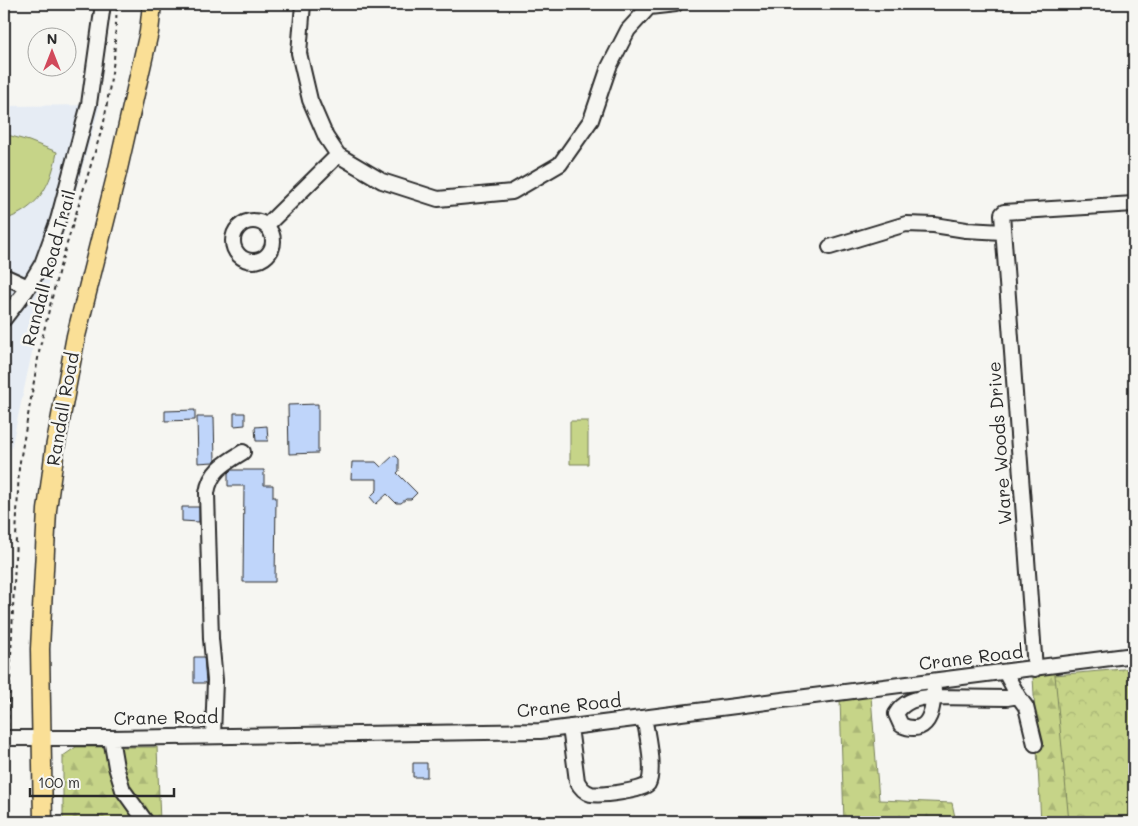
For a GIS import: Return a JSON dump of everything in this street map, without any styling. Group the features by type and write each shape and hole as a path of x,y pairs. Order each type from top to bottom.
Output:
{"main road":[{"name":"Randall Road","path":"43,822 40,649 47,510 55,448 76,336 117,173 149,32 152,4"}],"street":[{"path":"4,319 28,287 42,264 58,220 89,104 103,4"},
{"path":"303,4 299,53 310,100 326,137 338,155 382,181 438,199 512,192 560,164 591,120 609,67 628,30 648,7 676,4"},
{"path":"266,226 338,155"},
{"name":"Ware Woods Drive","path":"1035,669 1002,214 1004,212 1134,204"},
{"path":"830,248 906,224 1004,232"},
{"path":"4,276 28,287"},
{"path":"213,736 216,680 211,639 207,493 212,475 219,467 243,452"},
{"name":"Crane Road","path":"4,738 540,731 1134,655"},
{"path":"1005,672 1026,707 1035,744"},
{"path":"934,681 934,697 1007,698 1018,696"},
{"path":"570,727 577,781 580,788 591,794 640,790 647,785 650,776 649,747 644,718"},
{"path":"111,738 116,767 123,790 146,822"}],"path":[{"name":"Randall Road Trail","path":"9,721 19,467 40,347 58,273 104,122 114,60 117,4"},
{"path":"7,822 8,765"}],"shaded area":[{"path":"100,105 41,311 11,449 4,510 4,106"}],"green space":[{"path":"4,134 57,152 47,186 41,195 26,210 4,220"},
{"path":"570,421 588,421 588,464 570,464"},
{"path":"1134,668 1134,822 1069,822 1055,675"},
{"path":"1057,669 1072,822 1041,822 1033,677 1034,672"},
{"path":"871,696 879,800 952,803 956,822 844,822 840,699"},
{"path":"76,747 157,747 160,822 63,822 63,756"}],"building":[{"path":"318,404 318,453 289,454 288,405"},
{"path":"195,410 195,420 165,421 165,411"},
{"path":"234,413 245,413 245,425 234,426"},
{"path":"197,417 214,417 215,461 213,462 198,463"},
{"path":"267,426 268,441 256,441 255,427"},
{"path":"393,456 399,459 399,471 397,473 417,493 411,499 406,499 401,503 396,503 387,494 376,504 370,497 377,490 377,479 351,479 352,462 376,462 381,467"},
{"path":"231,470 264,470 264,485 273,485 273,497 276,497 275,582 243,582 244,486 228,486 228,473"},
{"path":"182,507 199,507 199,522 182,521"},
{"path":"194,657 204,657 206,683 194,683"},
{"path":"413,763 427,763 427,777 413,777"}]}
